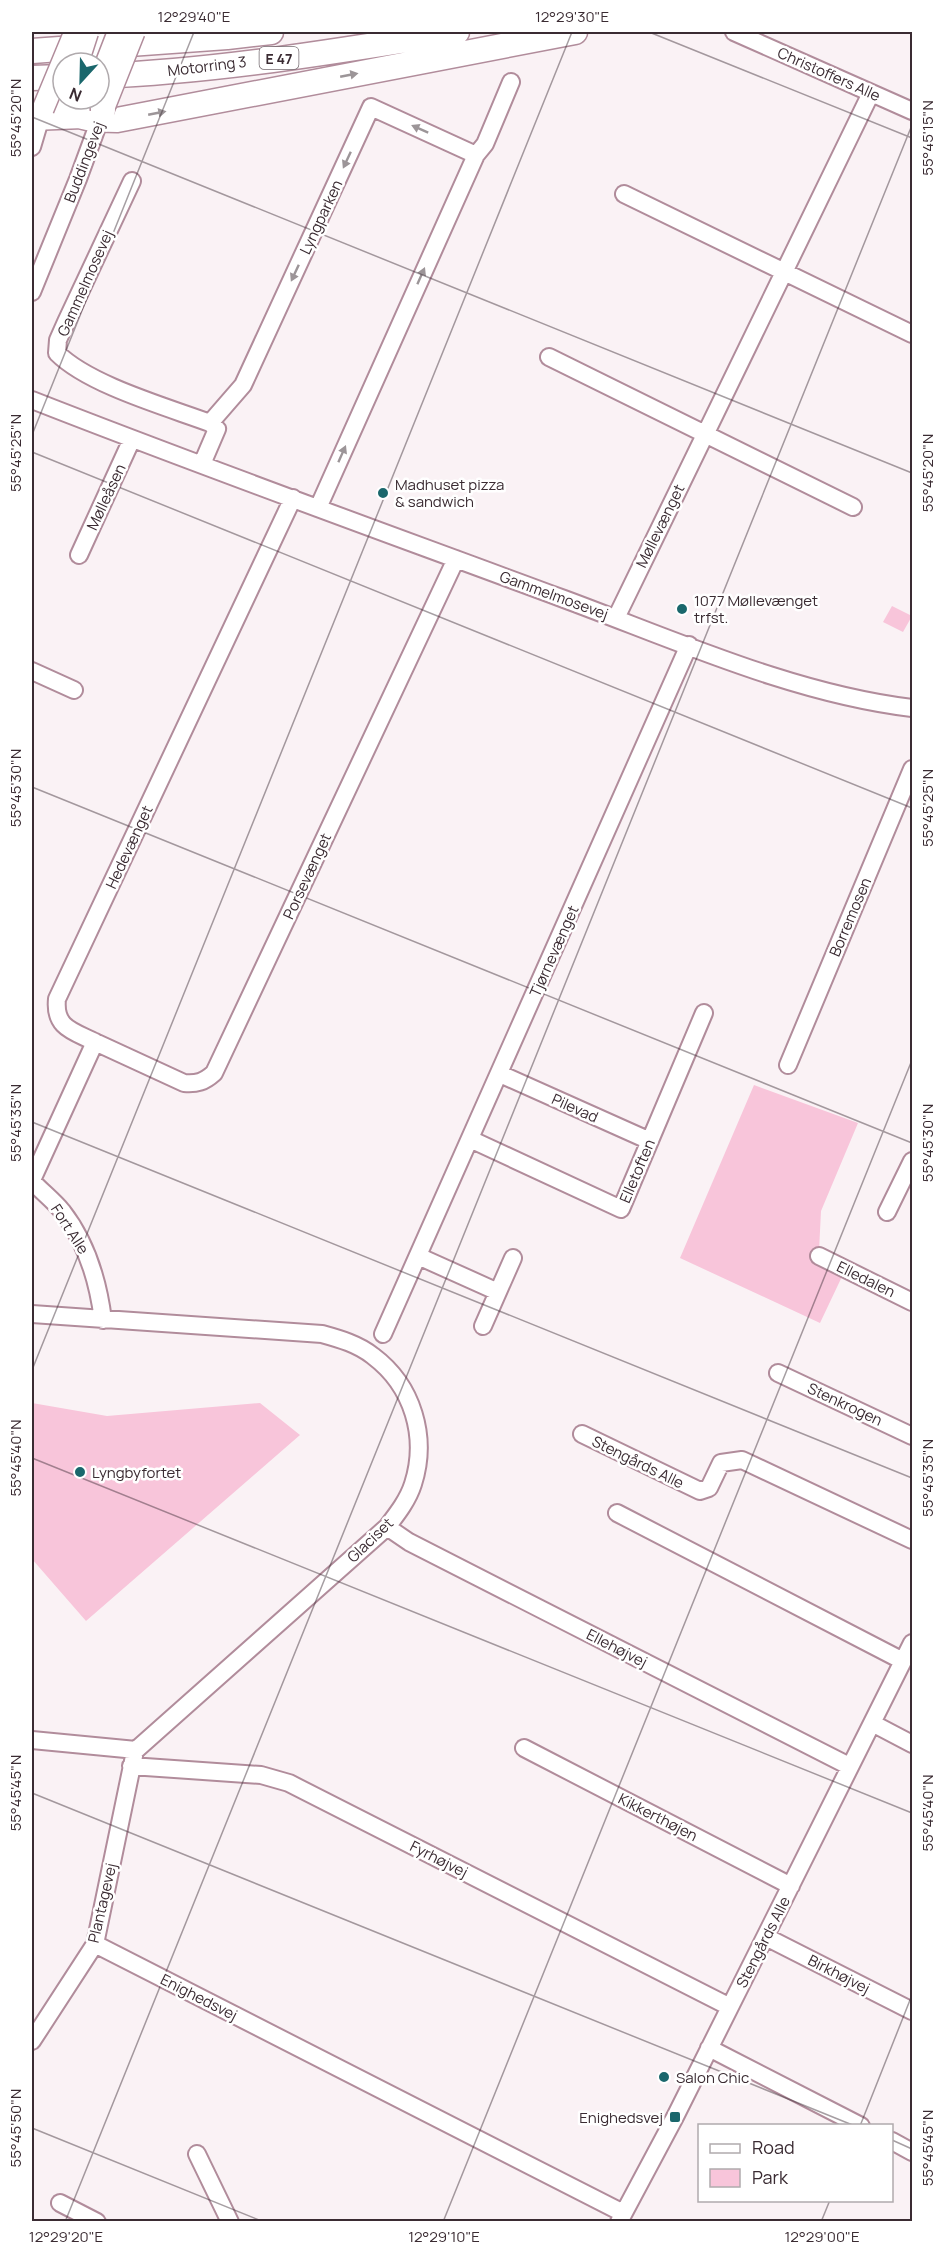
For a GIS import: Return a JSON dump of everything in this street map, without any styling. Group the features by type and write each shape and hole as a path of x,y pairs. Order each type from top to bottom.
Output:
{"highway":[{"path":"80,51 86,32"},
{"path":"66,112 101,81 120,32"},
{"name":"Motorring 3","path":"32,51 271,32"},
{"name":"Motorring 3","path":"111,75 343,51 457,32"},
{"path":"66,112 117,120 575,32"},
{"path":"32,78 51,77"}],"main road":[{"name":"Buddingevej","path":"66,112 75,32"},
{"name":"Buddingevej","path":"66,112 134,32"}],"street":[{"name":"Christoffers Alle","path":"742,33 912,111"},
{"path":"318,508 476,154 485,144 511,82"},
{"name":"Møllevænget","path":"616,618 871,93"},
{"name":"Lyngparken","path":"210,423 243,385 371,107 476,154"},
{"name":"Buddingevej","path":"32,147 66,112"},
{"name":"Buddingevej","path":"32,291 66,112"},
{"name":"Gammelmosevej","path":"132,181 58,340 57,353 68,363 115,387 210,423"},
{"path":"624,194 912,334"},
{"path":"549,357 853,507"},
{"name":"Gammelmosevej","path":"32,400 779,678 841,696 912,708"},
{"path":"202,465 217,429 210,423"},
{"name":"Mølleåsen","path":"79,555 132,439"},
{"name":"Hedevænget","path":"95,1042 67,1028 59,1021 56,1011 57,999 292,498"},
{"name":"Porsevænget","path":"95,1042 184,1083 196,1084 207,1080 214,1073 456,559"},
{"name":"Tjørnevænget","path":"383,1334 689,645"},
{"path":"32,671 74,690"},
{"name":"Borremosen","path":"788,1065 912,769"},
{"name":"Elletoften","path":"470,1139 621,1209 704,1012"},
{"path":"32,1181 95,1042"},
{"name":"Pilevad","path":"500,1074 650,1141"},
{"path":"887,1212 912,1161"},
{"name":"Fort Alle","path":"32,1181 62,1211 84,1246 99,1286 104,1320"},
{"path":"418,1256 498,1292"},
{"name":"Elledalen","path":"819,1256 912,1302"},
{"path":"483,1326 513,1258"},
{"name":"Glaciset","path":"32,1314 322,1334 348,1342 372,1354 390,1371 405,1391 414,1413 419,1437 419,1462 413,1486 402,1508 387,1527 136,1749"},
{"name":"Stenkrogen","path":"778,1373 912,1436"},
{"name":"Stengårds Alle","path":"582,1434 700,1491 709,1488 721,1463 742,1460 912,1540"},
{"path":"617,1513 903,1662"},
{"name":"Ellehøjvej","path":"387,1527 409,1542 849,1766"},
{"name":"Stengårds Alle","path":"621,2217 675,2117 912,1643"},
{"path":"872,1723 912,1744"},
{"path":"32,1740 136,1749"},
{"name":"Kikkerthøjen","path":"524,1748 791,1886"},
{"name":"Plantagevej","path":"32,2041 94,1944 136,1749"},
{"name":"Fyrhøjvej","path":"131,1766 261,1775 290,1784 730,2007"},
{"name":"Birkhøjvej","path":"766,1936 912,2011"},
{"name":"Enighedsvej","path":"94,1944 621,2217"},
{"path":"709,2048 857,2124"},
{"path":"893,2142 912,2152"},
{"path":"197,2154 230,2222"},
{"path":"60,2203 98,2222"}],"green space":[{"path":"892,606 912,616 903,632 883,622"},
{"path":"754,1085 858,1123 821,1211 819,1251 847,1266 820,1323 680,1258"},
{"path":"32,1403 107,1416 260,1403 300,1435 86,1621 32,1559"}],"place":[{"name":"Madhuset pizza & sandwich","path":"383,493"},
{"name":"1077 Møllevænget trfst.","path":"682,609"},
{"name":"Lyngbyfortet","path":"80,1472"},
{"name":"Salon Chic","path":"664,2077"},
{"name":"Enighedsvej","path":"675,2117"}]}
